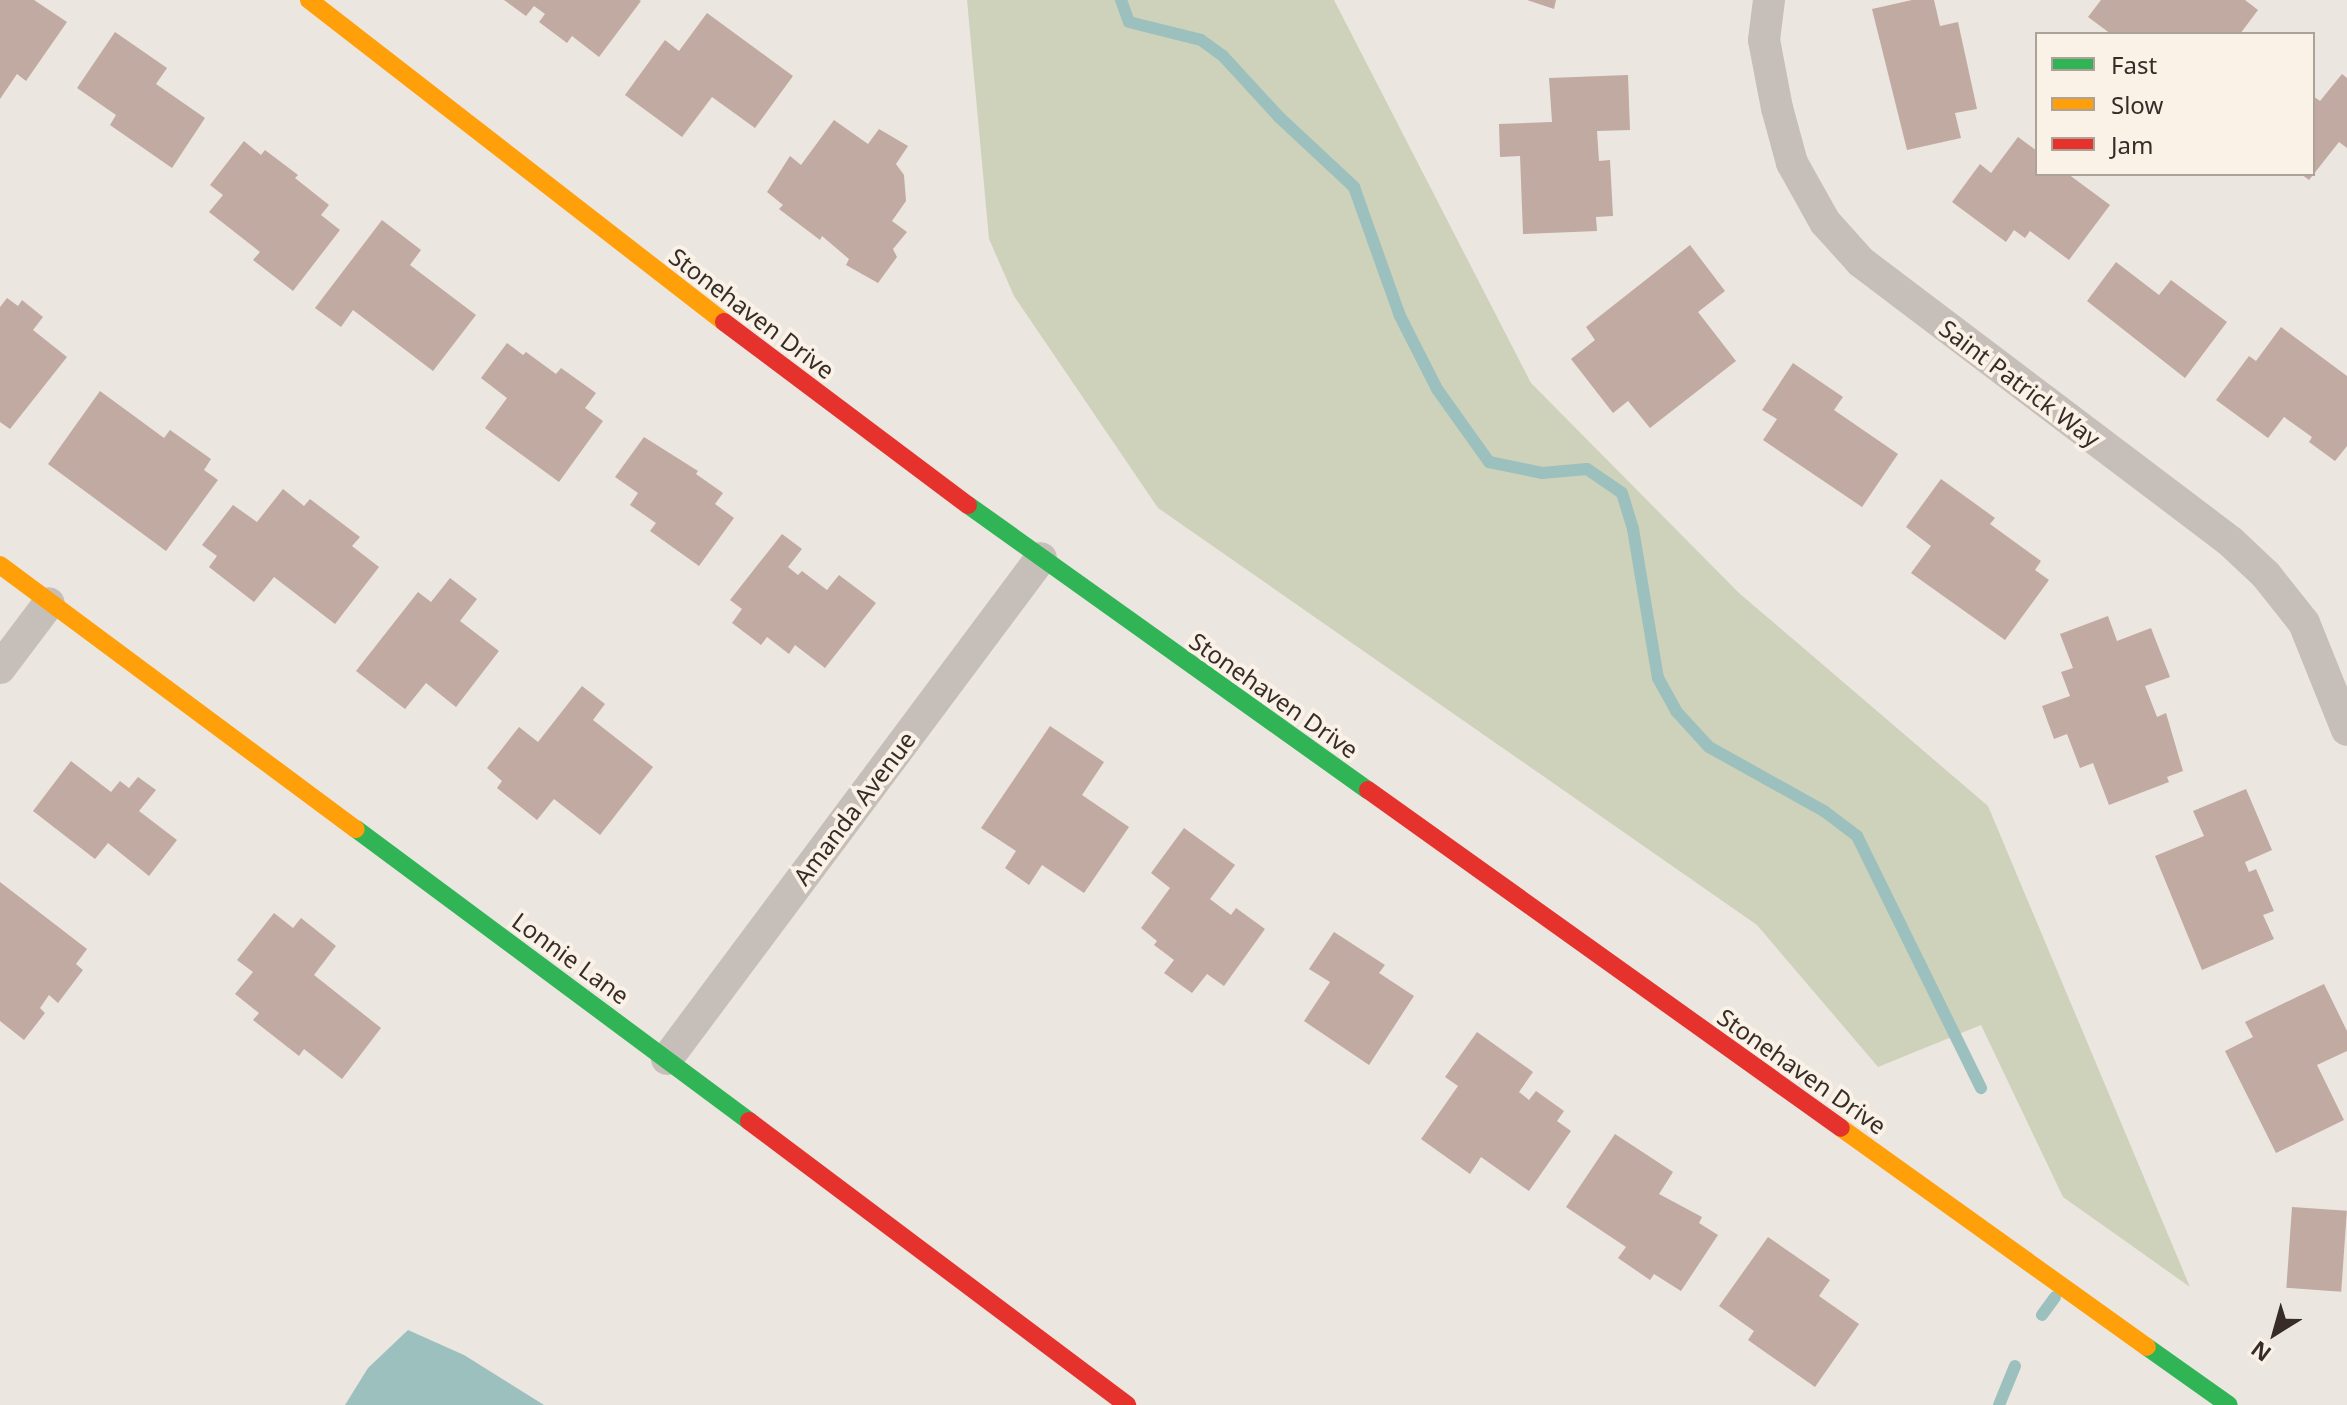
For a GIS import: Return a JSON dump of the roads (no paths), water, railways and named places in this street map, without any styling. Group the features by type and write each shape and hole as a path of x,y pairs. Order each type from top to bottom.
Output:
{"street":[{"name":"Stonehaven Drive","path":"309,0 679,288 1041,558 2229,1405"},
{"name":"Saint Patrick Way","path":"1769,0 1764,40 1777,108 1792,163 1825,222 1861,262 2231,542 2266,575 2304,623 2347,730"},
{"name":"Amanda Avenue","path":"667,1059 1041,558"},
{"name":"Lonnie Lane","path":"0,565 667,1059 1114,1401"},
{"path":"0,668 49,603"}],"water":[{"path":"408,1330 464,1355 544,1405 345,1405 368,1368"}],"waterway":[{"path":"1121,0 1129,22 1201,40 1223,56 1279,117 1354,187 1400,316 1437,389 1489,462 1542,473 1587,469 1622,493 1633,529 1658,678 1676,711 1709,747 1824,811 1857,836 1981,1088"},
{"path":"2042,1315 2055,1297"},
{"path":"1999,1405 2015,1366"}]}
